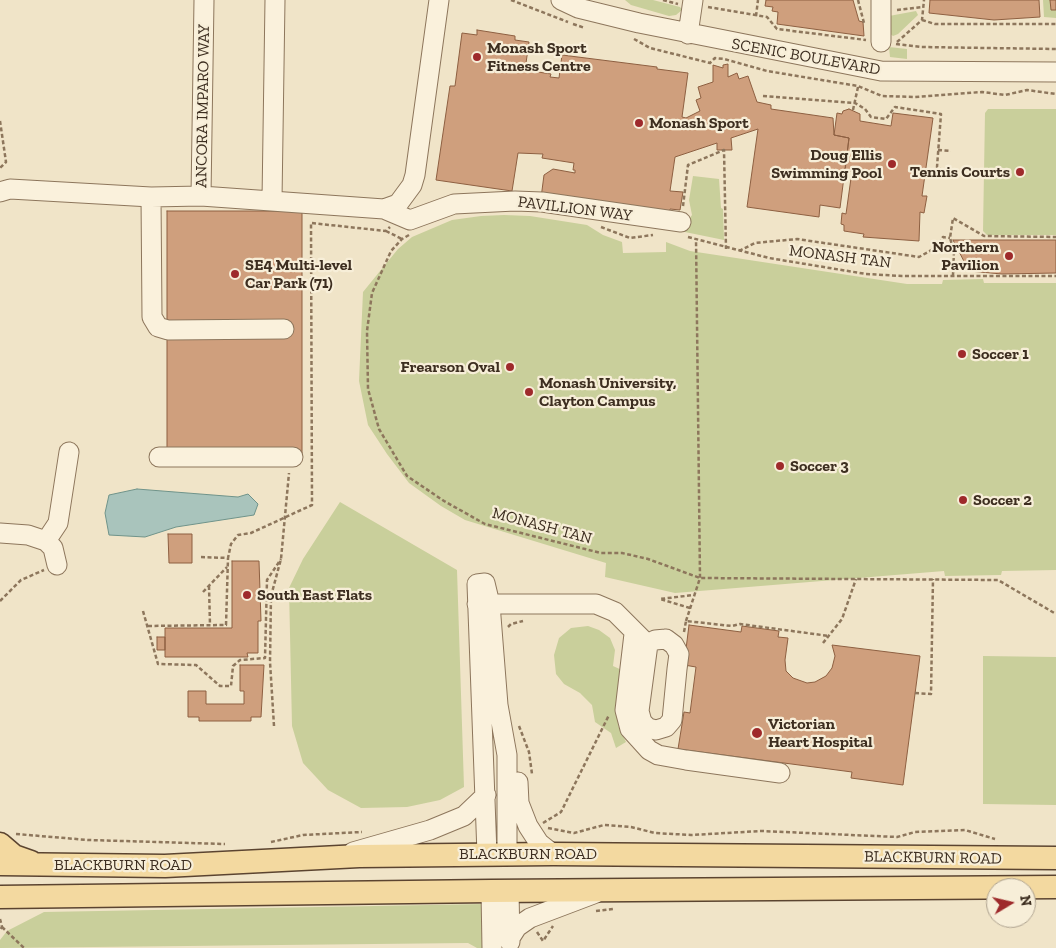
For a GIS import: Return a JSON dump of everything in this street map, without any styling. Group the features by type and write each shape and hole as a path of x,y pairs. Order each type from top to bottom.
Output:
{"main road":[{"path":"0,844 16,857 39,864"},
{"name":"BLACKBURN ROAD","path":"0,864 212,865 335,857 497,854 1056,858"},
{"path":"497,854 500,891"},
{"name":"BLACKBURN ROAD","path":"0,897 500,891 1056,888"},
{"path":"1,923 41,897"}],"street":[{"path":"272,200 274,0"},
{"path":"384,209 398,204 412,185 415,175 439,0"},
{"name":"SCENIC BOULEVARD","path":"561,0 578,8 614,8 688,34 881,71 1056,72"},
{"name":"ANCORA IMPARO WAY","path":"204,1 202,196 304,202"},
{"path":"688,34 693,3"},
{"path":"881,6 888,42"},
{"path":"3,188 151,198 202,196"},
{"path":"151,198 152,317 158,327 168,330 284,329"},
{"name":"PAVILLION WAY","path":"304,202 384,209 410,220 454,204 515,201 542,202 681,229"},
{"path":"46,541 58,523 69,452"},
{"path":"159,457 293,457"},
{"path":"0,533 28,535 46,541 53,548 57,565"},
{"path":"484,604 596,604 615,612 641,639 655,640 666,638 674,645 679,654 672,720 666,727 645,735"},
{"path":"484,604 496,683 511,725 516,756 518,799 528,826 539,844 553,854"},
{"path":"484,604 486,796 497,854"},
{"path":"641,639 639,711 645,735 658,754 780,773"},
{"path":"497,854 511,725"},
{"path":"335,857 430,830 455,820 470,812 486,796"},
{"path":"500,891 510,943"},
{"path":"492,948 500,891"},
{"path":"510,943 517,927 530,918 602,891"}],"path":[{"name":"SCENIC BOULEVARD","path":"662,0 693,3 768,17 777,28 921,47 1056,49"},
{"path":"756,16 758,0"},
{"path":"922,20 924,0"},
{"path":"881,6 923,6"},
{"path":"888,42 922,20"},
{"path":"922,20 935,24 1056,24"},
{"path":"853,110 858,86"},
{"path":"763,96 855,103 865,108 871,116 886,119 895,107 941,114 937,167 948,174"},
{"path":"0,121 6,162 0,168"},
{"path":"684,199 688,165 724,150 726,248"},
{"path":"938,150 951,151"},
{"path":"953,275 954,251 950,238 953,218 984,236 1056,237"},
{"path":"147,626 226,626 228,558 231,544 238,535 251,533 312,505 311,223"},
{"path":"596,224 630,238 657,234"},
{"name":"MONASH TAN","path":"681,229 696,238 738,251 866,274 902,276 1056,276"},
{"path":"386,231 402,239"},
{"name":"MONASH TAN","path":"415,232 402,239 391,251 372,293 368,317 366,355 368,389 379,429 407,476 485,524 601,553 622,553 648,559 700,578 998,580 1056,614"},
{"path":"738,251 755,243 797,240 919,257 937,247 943,237 950,238"},
{"path":"683,640 686,621 700,578 696,238"},
{"path":"274,726 270,662 271,596 281,559 289,471 293,457"},
{"path":"201,558 228,558"},
{"path":"143,611 158,664 196,665 220,686 231,686 233,666 240,660 265,658 266,580 281,559"},
{"path":"0,600 22,580 57,565"},
{"path":"202,592 228,566"},
{"path":"823,643 842,619 856,579"},
{"path":"915,693 931,694 933,579"},
{"path":"209,586 210,625"},
{"path":"690,608 660,599 694,595"},
{"path":"504,630 511,624 528,621"},
{"path":"686,621 732,626 740,624 829,636"},
{"path":"511,725 529,752 532,778"},
{"path":"542,823 561,812 604,725"},
{"path":"0,919 1,923 24,948"},
{"path":"542,941 550,934 554,924"}],"green space":[{"path":"625,0 653,0 680,7 682,10 676,15 669,16 631,5"},
{"path":"1043,0 1050,0 1051,10 1056,10 1056,18 1044,17"},
{"path":"916,11 918,15 898,34 893,36 889,33 889,16"},
{"path":"889,47 907,49 907,59 890,57"},
{"name":"Tennis Courts","path":"988,109 1056,109 1056,235 987,235 983,231 985,113"},
{"path":"693,176 719,179 721,208 723,209 724,240 680,231 692,215 689,200"},
{"path":"504,215 530,216 587,225 603,235 622,242 623,253 666,252 666,242 690,251 907,284 942,284 943,280 983,279 984,283 1056,283 1056,570 1002,571 1001,575 945,576 944,571 675,593 605,577 606,563 465,520 441,506 409,483 368,425 359,381 363,292 398,249 412,237 452,220"},
{"path":"340,502 457,570 464,787 440,800 407,807 361,808 328,790 303,763 292,726 289,588 303,559"},
{"path":"588,626 599,630 610,638 615,650 613,666 624,671 617,707 618,725 626,742 616,748 611,733 595,722 592,705 580,693 564,684 556,674 554,655 559,638 571,628"},
{"path":"983,656 1056,657 1056,805 983,804"},
{"path":"485,904 486,948 477,948 468,943 0,948 0,940 7,931 44,912"}],"water":[{"path":"137,489 238,497 248,494 258,504 254,515 176,527 145,537 109,535 105,513 109,495"}],"building":[{"path":"766,0 853,0 859,21 863,22 864,36 777,24 778,12 772,11 773,7 765,6"},
{"path":"930,0 1039,0 1040,17 994,20 929,13"},
{"path":"1050,0 1056,0 1056,10 1051,10"},
{"name":"Monash Sport","path":"477,30 515,36 515,40 529,42 525,70 551,74 550,77 559,78 562,55 657,67 657,69 688,73 682,117 686,118 700,111 696,100 701,98 698,87 713,82 713,65 723,68 723,65 728,64 728,77 737,73 739,79 748,76 757,102 771,105 771,109 833,118 834,135 849,138 840,208 820,205 819,217 747,207 758,129 731,138 732,150 717,150 717,143 675,157 670,191 683,192 680,210 670,209 669,216 541,198 544,175 553,169 575,173 575,170 573,170 574,163 542,158 543,154 518,153 512,191 436,180 450,86 455,86 462,33 477,35"},
{"name":"Doug Ellis Swimming Pool","path":"849,109 860,114 860,121 891,126 893,113 933,118 922,196 927,196 924,213 920,212 919,241 863,237 864,234 844,231 844,225 841,224 842,213 846,214 852,171 845,171 849,138 834,135 837,113 842,114 843,111"},
{"name":"SE4 Multi-level Car Park (71)","path":"167,211 302,211 302,453 167,454"},
{"name":"Northern Pavilion","path":"953,240 1056,240 1056,273 1002,274 969,271"},
{"path":"168,534 192,534 192,563 169,563"},
{"name":"South East Flats","path":"232,561 259,561 261,621 258,621 258,653 247,653 248,657 165,657 165,628 232,628"},
{"name":"Victorian Heart Hospital","path":"689,625 741,632 742,626 779,631 778,637 788,638 785,660 786,671 793,678 807,683 815,682 826,676 832,668 835,656 832,645 920,656 903,785 851,778 852,772 678,749 684,712 690,713 696,667 684,665"},
{"path":"157,637 165,637 165,650 157,650"},
{"path":"240,665 264,665 261,717 251,717 251,721 199,721 199,717 188,717 188,691 206,691 206,704 244,704 244,691 240,691"}],"place":[{"name":"Monash Sport Fitness Centre","path":"477,57"},
{"name":"Monash Sport","path":"639,123"},
{"name":"Doug Ellis Swimming Pool","path":"892,164"},
{"name":"Tennis Courts","path":"1020,172"},
{"name":"Northern Pavilion","path":"1009,256"},
{"name":"SE4 Multi-level Car Park (71)","path":"235,274"},
{"name":"Soccer 1","path":"962,354"},
{"name":"Frearson Oval","path":"510,367"},
{"name":"Monash University, Clayton Campus","path":"529,392"},
{"name":"Soccer 3","path":"780,466"},
{"name":"Soccer 2","path":"963,500"},
{"name":"South East Flats","path":"247,595"},
{"name":"Victorian Heart Hospital","path":"757,733"}]}
